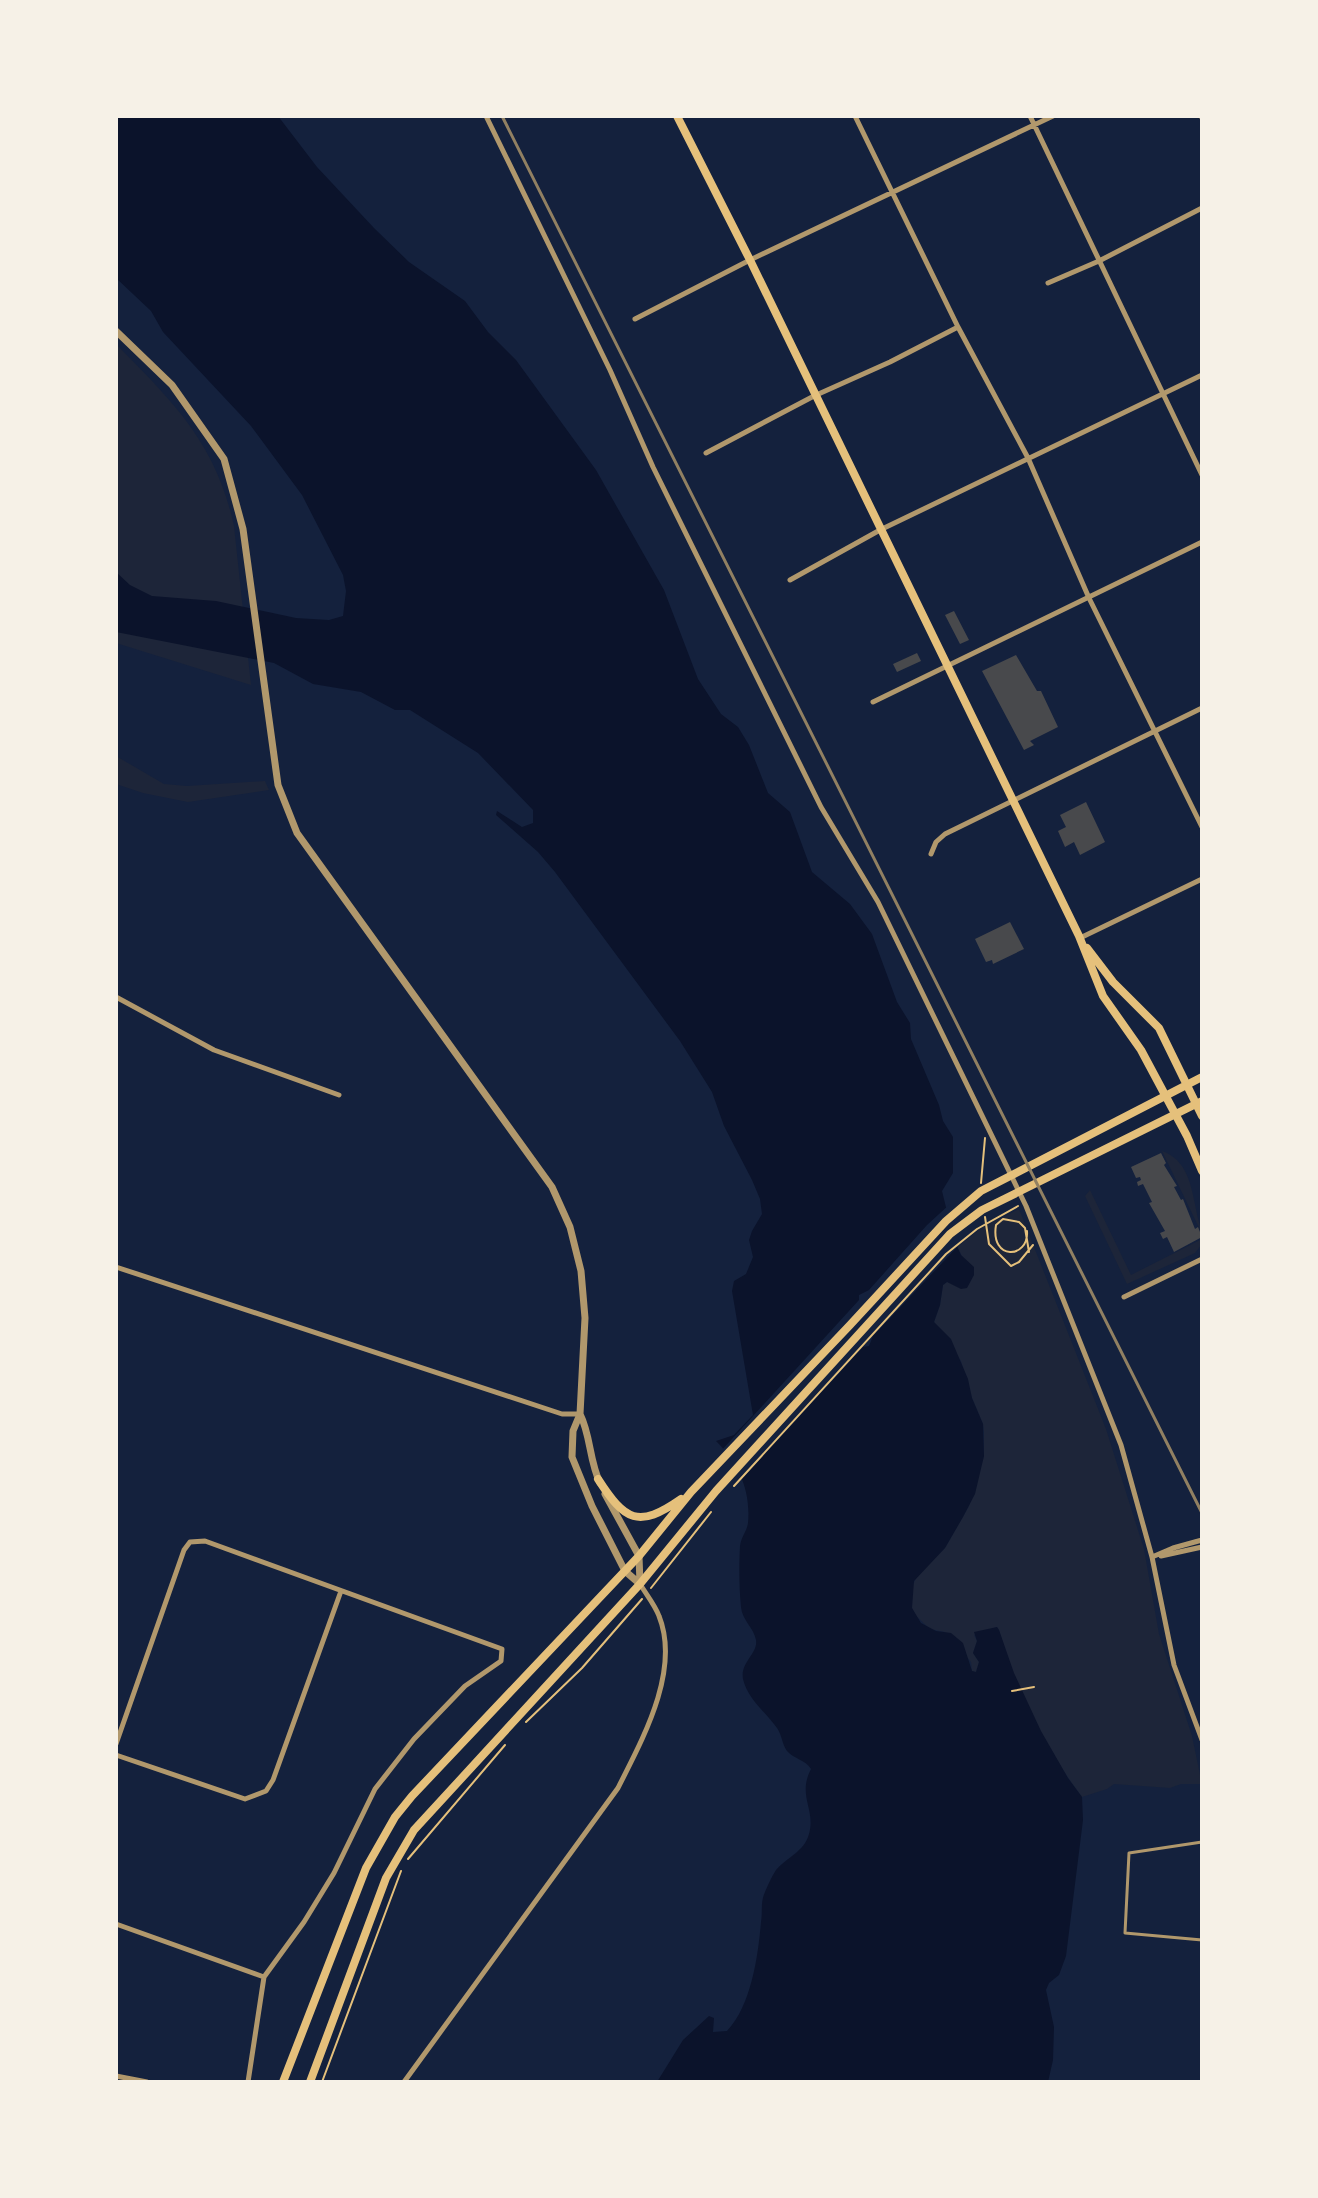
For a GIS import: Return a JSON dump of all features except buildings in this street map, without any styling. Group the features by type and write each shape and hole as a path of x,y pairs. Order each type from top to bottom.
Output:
{"main road":[{"path":"677,116 1080,938 1103,996 1141,1050 1202,1171"},
{"path":"1080,938 1113,982 1159,1028 1199,1102 1202,1116"},
{"path":"283,2082 366,1868 395,1817 422,1784 639,1556 691,1492 946,1221 981,1191 1202,1077"},
{"path":"310,2082 386,1878 414,1830 640,1584 716,1491 950,1234 982,1210 1199,1102"},
{"path":"598,1479 622,1510 635,1517 647,1518 691,1492"}],"street":[{"path":"486,116 610,370 653,467 821,807 878,902 1026,1206 1121,1445 1152,1557 1174,1665 1202,1740"},
{"path":"855,116 958,327 1028,458 1089,598 1202,827"},
{"path":"1030,116 1202,475"},
{"path":"635,319 750,260 1053,116"},
{"path":"1048,283 1099,261 1202,208"},
{"path":"706,453 814,396 958,327"},
{"path":"116,331 172,385 224,459 243,529 278,785 297,833 552,1187 570,1227 581,1271 585,1318 580,1414 573,1431 572,1457 625,1571 640,1584 659,1616 665,1644 665,1673 643,1739 618,1788 404,2082"},
{"path":"790,580 880,530 1202,375"},
{"path":"873,702 1202,542"},
{"path":"931,854 936,842 945,834 1202,708"},
{"path":"1080,938 1202,879"},
{"path":"116,997 214,1050 339,1095"},
{"path":"1124,1297 1202,1259"},
{"path":"116,1267 562,1414 580,1414"},
{"path":"580,1414 588,1430 589,1456 598,1479 639,1556 640,1584"},
{"path":"1152,1557 1202,1540"},
{"path":"116,1744 184,1550 190,1542 205,1541 502,1649 501,1661 465,1686 414,1739 375,1789 334,1873 304,1922 264,1977 248,2082"},
{"path":"1152,1557 1202,1547"},
{"path":"116,1755 245,1799 266,1791 273,1780 341,1591"},
{"path":"116,1924 264,1977"},
{"path":"116,2076 147,2082"}],"lane":[{"path":"1202,1842 1129,1853 1125,1933 1202,1940"}],"path":[{"path":"727,1492 946,1254 977,1229 1021,1205 1024,1213"},
{"path":"986,1233 989,1244 1011,1266 1029,1252 1025,1228 1019,1222 1003,1219 996,1225 994,1237 998,1246 1005,1252 1015,1252 1022,1247 1028,1239 1026,1221"},
{"path":"520,1728 582,1668 689,1543 712,1511"},
{"path":"1012,1691 1034,1687"},
{"path":"322,2082 405,1863 419,1842 510,1740"}],"shaded area":[{"path":"116,116 278,116 317,167 374,228 409,262 465,301 488,332 516,360 596,470 664,590 698,679 721,714 738,727 749,745 768,793 790,812 812,872 850,904 872,934 897,1002 910,1023 911,1039 943,1121 953,1137 953,1173 942,1191 954,1240 961,1255 974,1267 974,1275 967,1288 961,1289 947,1282 943,1285 934,1322 951,1339 968,1379 983,1424 984,1456 975,1494 963,1517 945,1548 914,1581 912,1608 921,1623 936,1631 951,1633 963,1643 972,1671 976,1672 979,1662 973,1653 977,1641 974,1632 997,1627 1041,1731 1082,1797 1083,1820 1066,1956 1059,1975 1046,1990 1054,2027 1053,2060 1048,2082 657,2082 683,2040 709,2016 714,2018 713,2032 727,2031 735,2021 752,1980 765,1892 776,1870 807,1840 811,1825 806,1787 811,1769 787,1751 779,1731 753,1700 743,1679 744,1668 756,1645 755,1636 742,1612 740,1592 740,1546 748,1523 747,1499 737,1467 716,1441 734,1435 753,1415 732,1291 734,1281 746,1274 753,1257 749,1240 762,1214 760,1199 724,1126 712,1092 680,1041 555,872 538,852 496,815 497,811 522,827 533,823 533,810 478,753 410,710 395,710 361,692 313,684 274,663 116,632 116,572 130,585 152,596 216,601 296,618 329,620 343,616 346,591 343,575 302,495 251,426 163,332 151,311 116,278"},
{"path":"116,344 174,405 204,447 216,471 234,526 251,685 116,643"},
{"path":"116,756 164,784 187,786 265,781 269,790 188,802 143,793 116,784"},
{"path":"1162,1151 1177,1160 1186,1174 1202,1234"},
{"path":"1090,1190 1131,1275 1202,1239 1202,1244 1195,1253 1127,1284 1085,1196"},
{"path":"1019,1209 1106,1429 1144,1549 1159,1634 1192,1736 1202,1784 1181,1784 1170,1788 1114,1784 1082,1797 1033,1717 997,1627 974,1635 977,1641 973,1653 979,1662 976,1672 972,1671 971,1662 945,1632 930,1629 912,1608 912,1587 918,1574 945,1548 969,1506 984,1456 983,1424 961,1361 934,1322 943,1285 962,1256 957,1247 983,1227"}],"pier":[{"path":"950,1204 960,1244 873,1336 869,1346 863,1347 739,1482 732,1463 721,1451 859,1300 859,1295 869,1290"}],"railway":[{"path":"502,116 1202,1513"}]}
